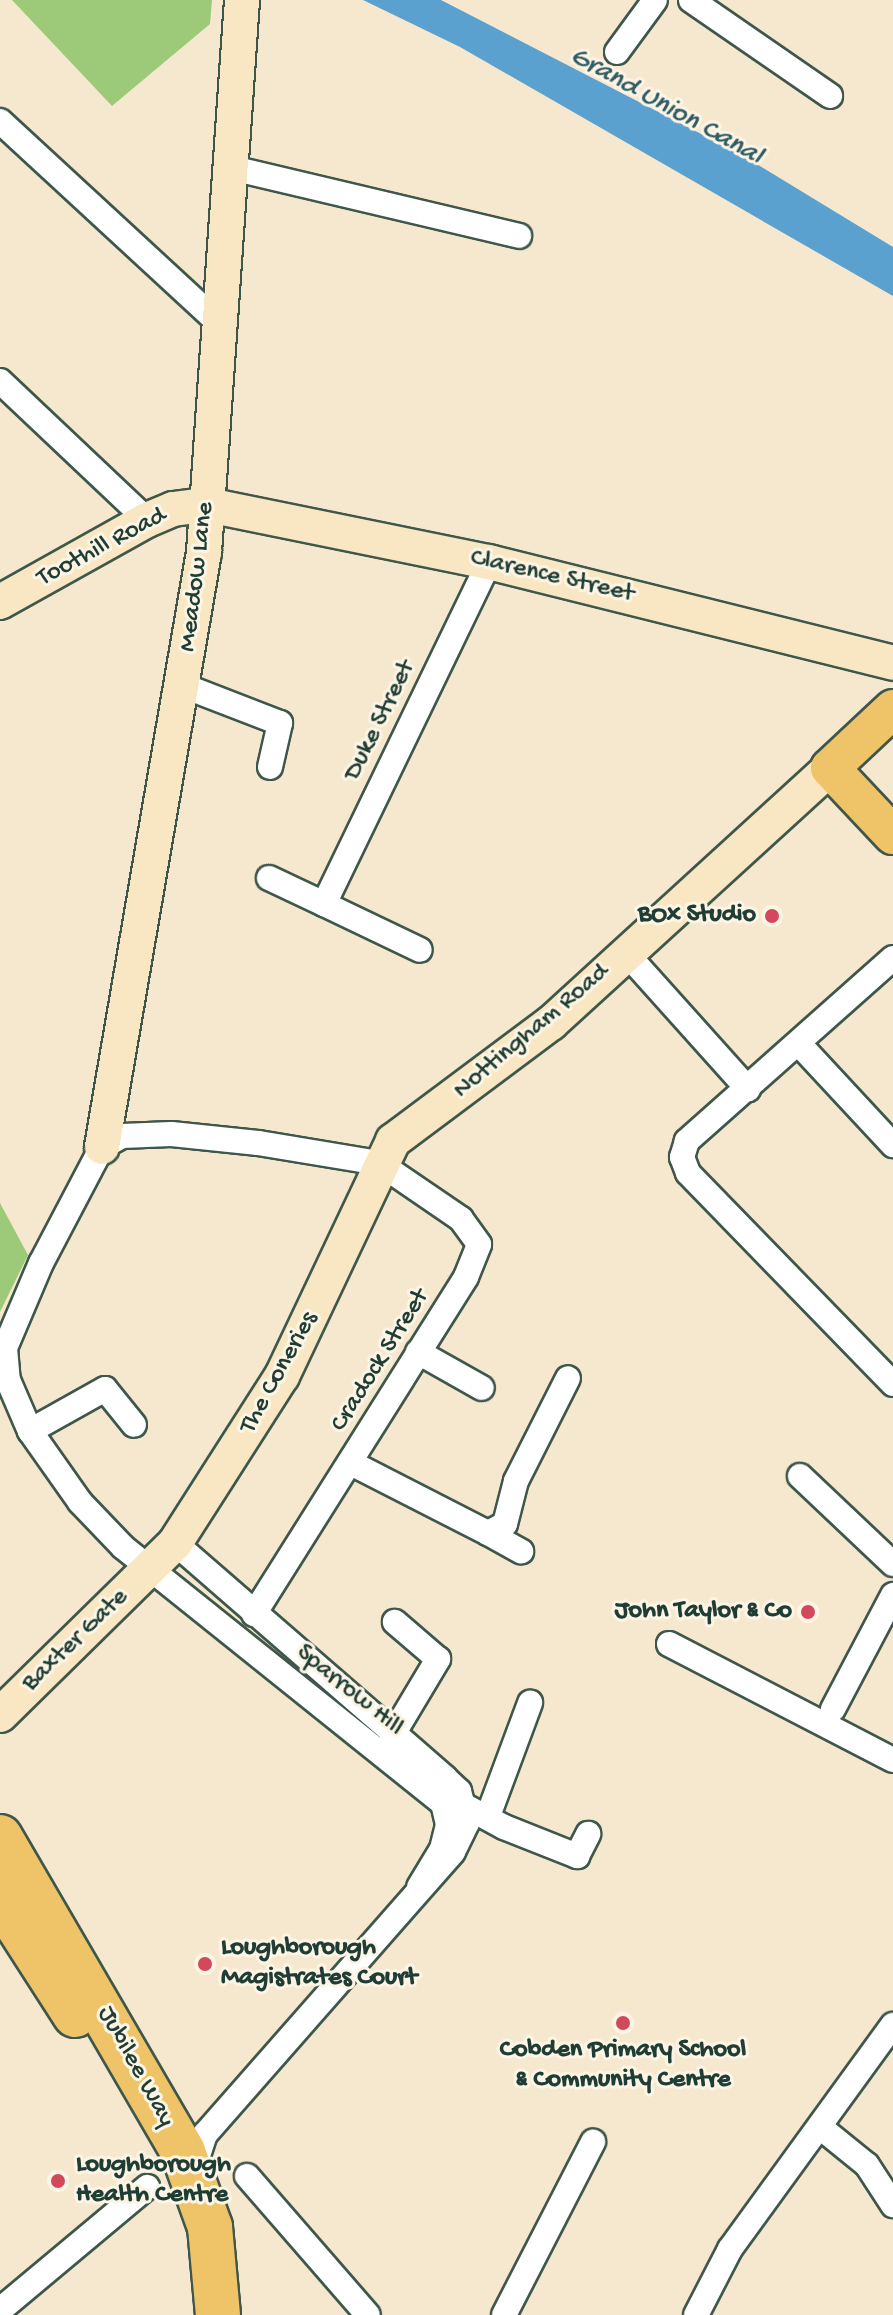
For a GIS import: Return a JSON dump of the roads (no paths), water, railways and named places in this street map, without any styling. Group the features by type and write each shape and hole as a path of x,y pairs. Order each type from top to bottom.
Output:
{"highway":[{"name":"Jubilee Way","path":"0,1837 85,1976 192,2173 210,2227 218,2315"},
{"name":"Jubilee Way","path":"0,1898 164,2163 193,2241 199,2315"}],"main road":[{"name":"Nottingham Road","path":"830,768 893,709"},
{"path":"830,768 893,835"}],"street":[{"path":"617,52 655,0"},
{"path":"691,0 830,96"},
{"name":"Meadow Lane","path":"102,1147 184,686 208,505 241,16"},
{"path":"0,121 220,324"},
{"path":"232,168 519,236"},
{"path":"0,381 147,520"},
{"name":"Toothill Road","path":"0,602 147,520 173,509 208,505"},
{"name":"Clarence Street","path":"208,505 489,562 893,663"},
{"name":"Duke Street","path":"324,904 489,562"},
{"path":"184,686 280,723 270,767"},
{"name":"Nottingham Road","path":"379,1163 405,1130 501,1066 830,768"},
{"path":"269,878 420,950"},
{"path":"626,953 748,1089"},
{"path":"893,958 800,1045 687,1141 682,1157 688,1173 893,1384"},
{"path":"800,1045 893,1145"},
{"path":"102,1147 140,1133 171,1134 379,1163"},
{"name":"Sparrow Hill","path":"102,1147 41,1263 3,1349 8,1380 30,1431 80,1502 123,1547 164,1555 254,1614 392,1736 445,1778 465,1806"},
{"name":"Cradock Street","path":"254,1614 477,1259 479,1244 461,1219 379,1163"},
{"name":"The Coneries","path":"164,1555 289,1363 379,1163"},
{"path":"418,1352 482,1388"},
{"path":"488,1533 505,1524 516,1481 568,1378"},
{"path":"30,1431 105,1389 134,1425"},
{"path":"351,1463 521,1551"},
{"path":"800,1476 893,1564"},
{"name":"Sparrow Hill","path":"164,1555 443,1803 448,1825 442,1849 419,1887"},
{"name":"Baxter Gate","path":"0,1715 164,1555"},
{"path":"833,1709 893,1595"},
{"path":"392,1736 438,1659 395,1622"},
{"path":"669,1644 893,1760"},
{"path":"488,1816 530,1703"},
{"path":"192,2173 205,2134 462,1839 467,1823 465,1806"},
{"path":"465,1806 577,1856 588,1834"},
{"path":"696,2315 730,2249 893,2025"},
{"path":"820,2127 867,2165 893,2205"},
{"path":"504,2315 590,2174 593,2142"},
{"path":"6,2311 147,2187"},
{"path":"252,2191 368,2315"}],"water":[{"path":"363,0 441,0 742,155 893,247 893,296 460,47"}],"place":[{"name":"BOx Studio","path":"772,916"},
{"name":"John Taylor & Co","path":"808,1612"},
{"name":"Loughborough Magistrates Court","path":"205,1964"},
{"name":"Cobden Primary School & Community Centre","path":"623,2023"},
{"name":"Loughborough Health Centre","path":"58,2181"}],"water label":[{"name":"Grand Union Canal","path":"666,107"}]}
